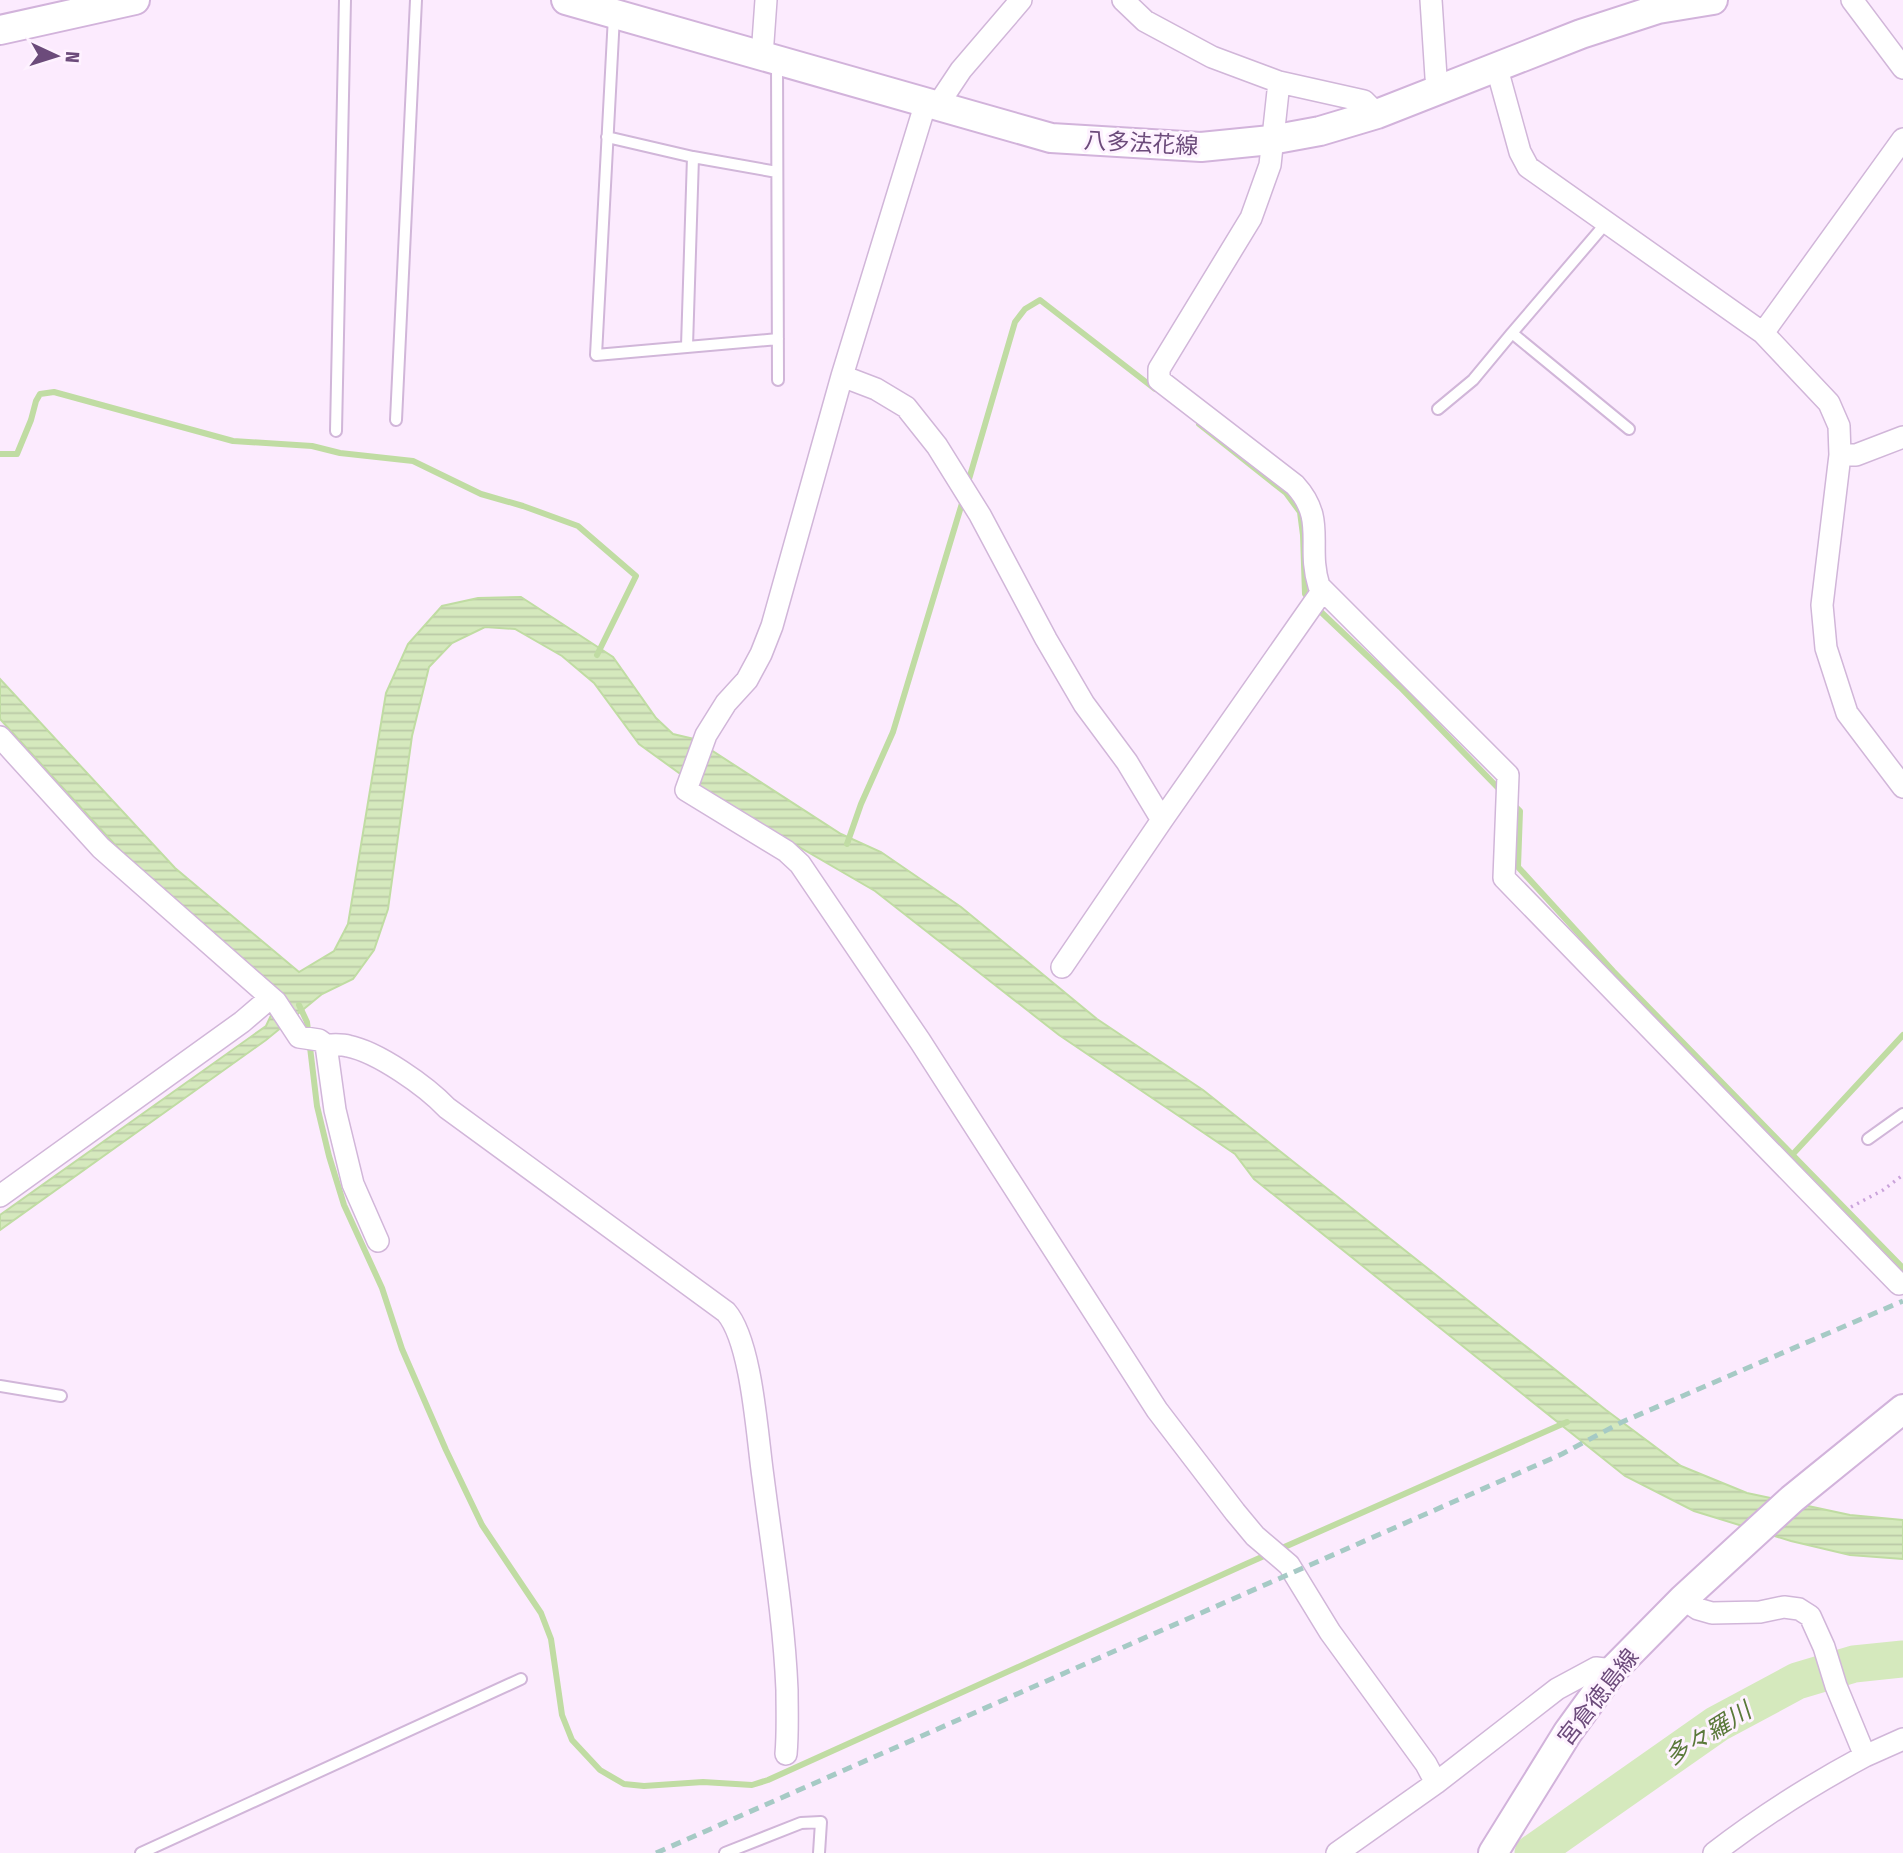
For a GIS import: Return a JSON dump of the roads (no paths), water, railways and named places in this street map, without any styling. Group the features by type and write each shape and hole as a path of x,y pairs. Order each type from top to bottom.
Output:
{"main road":[{"path":"0,30 135,0"},
{"name":"八多法花線","path":"566,0 1051,138 1201,147 1271,140 1320,131 1377,114 1496,65 1581,34 1658,9 1713,0"},
{"name":"宮倉徳島線","path":"1493,1853 1569,1732 1613,1670 1683,1599 1792,1499 1903,1409"}],"street":[{"path":"766,0 770,59"},
{"path":"1021,0 932,104 842,376 769,636 747,680 726,704 703,743 686,790 786,851 800,864 920,1041 1157,1410 1235,1512 1255,1536 1275,1552 1305,1591 1331,1632 1426,1764 1436,1783"},
{"path":"1123,0 1145,21 1212,57 1279,82 1364,101 1377,114"},
{"path":"1431,0 1439,88"},
{"path":"1852,0 1903,68"},
{"path":"1496,65 1520,152 1528,167 1763,332 1829,403 1839,426 1840,455 1822,605 1826,648 1847,713 1903,787"},
{"path":"1062,967 1317,598 1319,586 1314,571 1314,516 1308,499 1295,485 1159,380 1159,369 1251,218 1270,165 1279,82"},
{"path":"1763,332 1903,139"},
{"path":"842,376 885,394 906,407 937,446 980,515 1084,704 1127,762 1162,820"},
{"path":"1840,455 1856,455 1903,437"},
{"path":"1317,598 1508,775 1504,878 1899,1284"},
{"path":"0,737 101,848 315,1040 348,1046 372,1055 430,1090 447,1108 726,1312 733,1320 743,1348 755,1405 780,1592 785,1646 788,1736 786,1754"},
{"path":"0,1196 242,1022 277,1006"},
{"path":"315,1040 353,1184 377,1241"},
{"path":"1683,1599 1698,1609 1712,1613 1760,1612 1784,1608 1799,1609 1810,1616 1865,1756"},
{"path":"1337,1853 1436,1783 1558,1689 1596,1668 1613,1670"},
{"path":"1714,1853 1752,1823 1803,1790 1865,1756 1903,1739"}],"lane":[{"path":"336,431 345,0"},
{"path":"396,420 416,0"},
{"path":"614,13 596,355 778,339"},
{"path":"770,59 777,172 778,380"},
{"path":"607,137 692,157 777,172"},
{"path":"687,346 692,157"},
{"path":"1438,409 1473,380 1607,222"},
{"path":"1512,334 1629,429"},
{"path":"1868,1139 1903,1114"},
{"path":"0,1386 61,1396"},
{"path":"141,1853 521,1679"},
{"path":"725,1853 800,1823 821,1822 819,1853"}],"waterway":[{"path":"967,486 1015,322 1025,309 1040,300 1155,389"},
{"path":"0,454 17,454 40,394 54,392 233,441 312,446 340,453 413,461 481,494 578,526 636,576 597,655"},
{"path":"1199,424 1286,493 1300,512 1305,594 1502,792"},
{"path":"847,844 861,804 893,732 963,500"},
{"path":"1512,803 1520,811 1518,867 1613,971 1903,1268"},
{"path":"299,1005 307,1022 317,1106 329,1156 344,1205 382,1288 402,1349 482,1525 541,1613 551,1639 562,1715 572,1740 600,1770 624,1784 644,1786 703,1782 752,1785 768,1780 1567,1422"},
{"path":"1793,1154 1903,1035"},
{"name":"多々羅川","path":"1533,1853 1717,1724 1797,1681 1854,1664 1903,1659"}],"railway":[{"path":"656,1853 1562,1454 1622,1422 1903,1301"}]}
